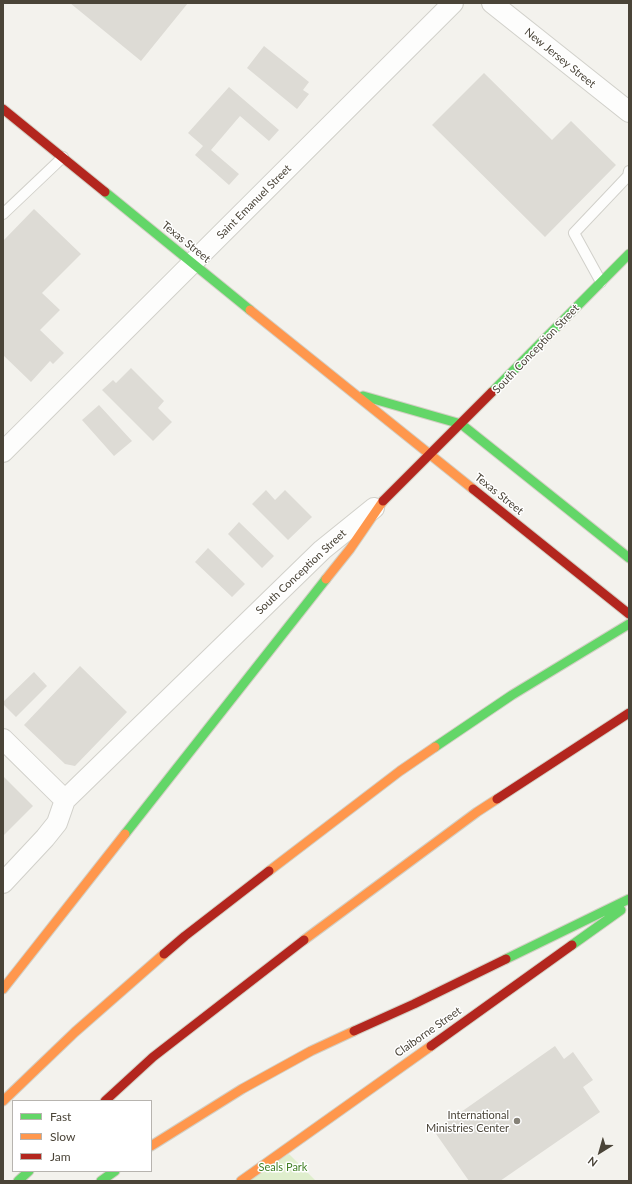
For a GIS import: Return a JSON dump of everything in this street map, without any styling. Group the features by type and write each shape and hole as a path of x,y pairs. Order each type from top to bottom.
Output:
{"main road":[{"name":"Texas Street","path":"3,109 353,393 629,614"},
{"name":"South Conception Street","path":"383,501 629,254"},
{"name":"Texas Street","path":"353,393 461,424 629,558"},
{"path":"3,989 345,555 383,501"},
{"path":"3,1101 75,1032 185,936 400,771 512,695 629,624"},
{"path":"106,1100 153,1057 325,924 477,812 629,713"},
{"path":"152,1145 242,1089 311,1051 414,1004 629,899"},
{"name":"Claiborne Street","path":"241,1181 629,904"},
{"path":"18,1181 28,1172"},
{"path":"101,1181 114,1172"}],"street":[{"name":"Saint Emanuel Street","path":"3,452 453,3"},
{"name":"New Jersey Street","path":"492,3 629,112"},
{"name":"South Conception Street","path":"3,883 57,823 65,800 322,550 383,501"},
{"path":"3,739 65,800"}],"lane":[{"path":"3,214 62,158"},
{"path":"601,282 574,233 628,176 629,172"}],"green space":[{"name":"Seals Park","path":"289,1154 316,1181 241,1181"}],"building":[{"path":"70,3 188,3 141,61"},
{"path":"264,46 309,82 303,90 309,94 297,109 247,68"},
{"path":"484,73 552,140 571,121 616,165 545,237 432,125"},
{"path":"229,87 279,130 269,141 240,116 211,150 239,174 229,185 195,155 203,146 188,133"},
{"path":"34,209 81,254 42,293 60,310 40,330 64,353 53,364 50,361 31,382 3,355 3,241"},
{"path":"131,368 164,401 158,408 172,422 153,441 102,390 113,380 116,383"},
{"path":"99,405 132,441 114,456 82,420"},
{"path":"266,490 275,500 285,490 312,517 288,540 252,504"},
{"path":"239,522 274,556 262,568 228,534"},
{"path":"208,548 245,584 232,597 195,562"},
{"path":"80,666 127,712 75,766 65,764 24,725"},
{"path":"34,672 47,686 16,717 3,704 3,702"},
{"path":"4,777 33,806 3,836 3,778"},
{"name":"International Ministries Center","path":"555,1046 564,1059 573,1052 593,1080 583,1087 600,1112 500,1181 469,1181 434,1131"}],"traffic: fast":[{"path":"105,192 250,310"},
{"path":"492,392 629,254"},
{"path":"363,396 461,424 629,558"},
{"path":"125,834 326,579"},
{"path":"435,747 512,695 629,624"},
{"path":"506,959 629,899"},
{"path":"572,945 621,910"},
{"path":"18,1181 28,1172"},
{"path":"101,1181 114,1172"}],"traffic: slow":[{"path":"250,310 473,489"},
{"path":"326,579 350,549 383,501"},
{"path":"269,871 400,771 435,747"},
{"path":"304,940 477,812 497,799"},
{"path":"3,989 125,834"},
{"path":"3,1101 75,1032 164,954"},
{"path":"152,1145 242,1089 311,1051 354,1031"},
{"path":"241,1181 431,1046"}],"traffic: jam":[{"path":"3,109 105,192"},
{"path":"383,501 492,392"},
{"path":"473,489 629,614"},
{"path":"497,799 629,713"},
{"path":"164,954 269,871"},
{"path":"106,1100 153,1057 304,940"},
{"path":"431,1046 572,945"},
{"path":"354,1031 414,1004 506,959"}],"place":[{"name":"International Ministries Center","path":"517,1121"}]}
